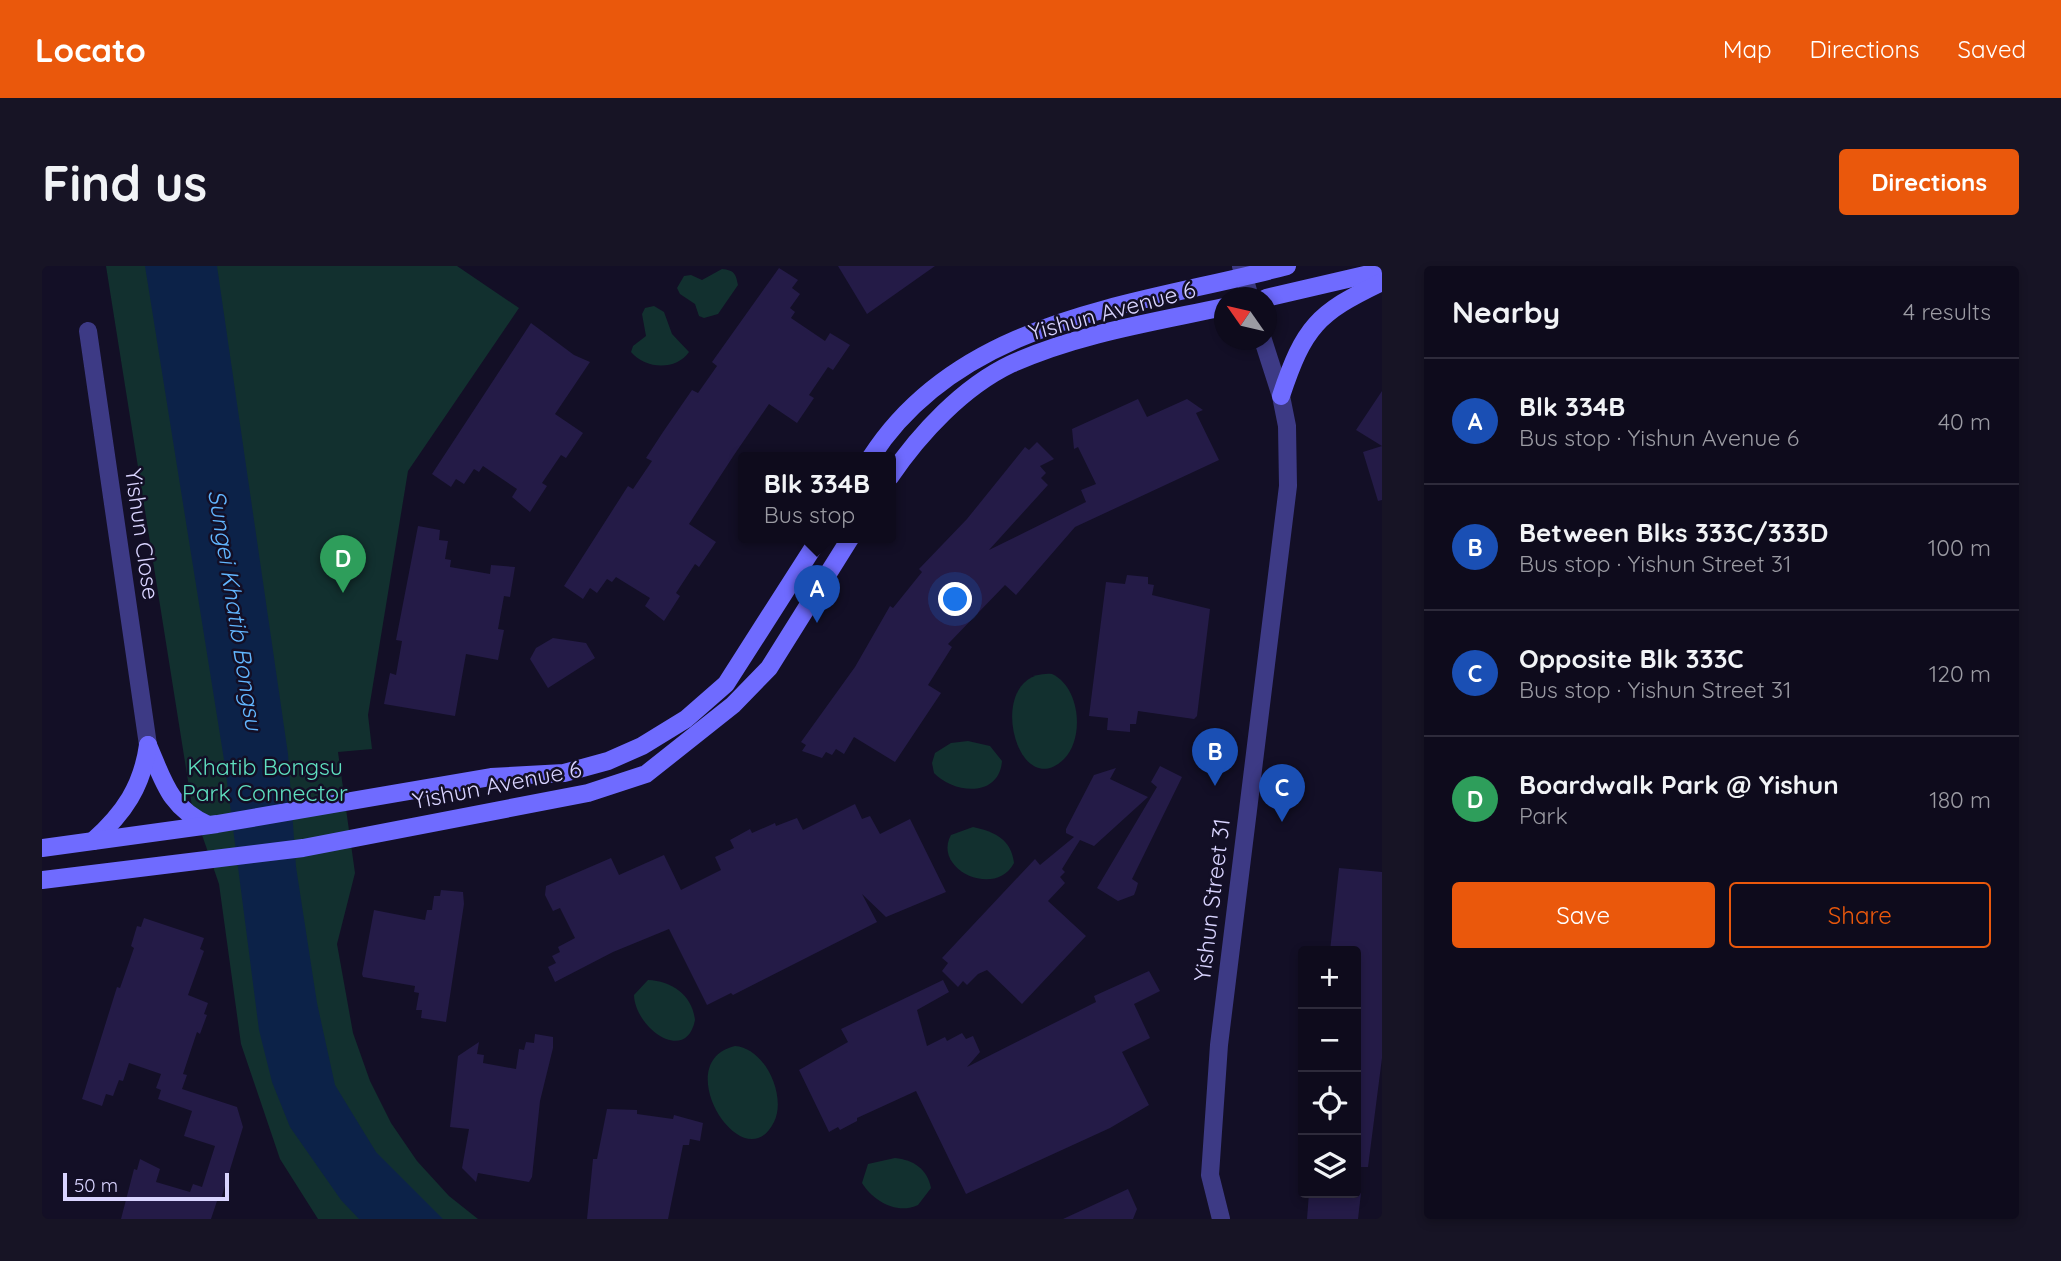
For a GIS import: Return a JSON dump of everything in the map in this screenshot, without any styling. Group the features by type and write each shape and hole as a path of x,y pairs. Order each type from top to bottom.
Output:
{"main road":[{"name":"Yishun Avenue 6","path":"874,452 919,400 961,368 1001,344 1054,323 1101,310 1242,272 1287,266"},
{"path":"1277,295 1382,271"},
{"path":"1281,396 1296,351 1312,326 1331,308 1382,282"},
{"name":"Yishun Avenue 6","path":"896,469 905,455 943,415 977,386 1010,365 1057,346 1214,309"},
{"name":"Yishun Avenue 6","path":"42,848 212,825 491,777 564,773 608,761 642,746 686,719 726,684 816,543"},
{"name":"Yishun Avenue 6","path":"42,880 315,846 588,793 646,774 733,705 769,668 847,543"},
{"path":"149,745 170,797 181,810 212,825"},
{"path":"93,841 134,795 149,745"}],"street":[{"name":"Yishun Close","path":"89,331 149,745"},
{"name":"Yishun Street 31","path":"1221,1219 1210,1175 1219,1045 1288,486 1287,426 1281,396 1266,350"}],"green space":[{"name":"Khatib Bongsu Park Connector","path":"106,266 457,266 519,308 408,471 368,715 372,749 338,752 355,873 337,944 353,1033 370,1081 391,1123 417,1161 449,1196 478,1219 318,1219 280,1159 241,1044 219,884 192,806"},
{"path":"722,269 734,273 738,285 718,314 704,318 699,316 695,304 680,294 677,288 684,276 691,275 702,280"},
{"path":"654,306 664,312 672,334 689,352 669,365 644,362 631,352 633,346 646,336 642,314 645,308"},
{"path":"1052,674 1069,690 1074,701 1077,726 1071,750 1064,759 1047,769 1032,765 1021,751 1014,732 1012,711 1018,692 1030,678"},
{"path":"968,741 990,746 1002,761 999,773 984,787 974,789 953,785 934,773 932,763 935,753 951,743"},
{"path":"973,827 995,834 1006,842 1014,863 1005,874 993,879 981,879 968,875 950,859 947,847 951,835"},
{"path":"648,980 673,987 690,1003 695,1020 690,1033 682,1040 672,1041 661,1037 643,1019 634,995"},
{"path":"735,1046 756,1055 771,1075 775,1087 778,1099 774,1122 761,1137 746,1138 731,1129 718,1113 710,1093 708,1073 716,1056"},
{"path":"895,1158 914,1163 929,1181 931,1188 918,1205 902,1208 886,1205 862,1183 868,1164"}],"water":[{"name":"Sungei Khatib Bongsu","path":"145,266 217,266 288,754 296,867 317,1003 335,1085 376,1152 443,1219 359,1219 341,1200 290,1127 272,1082 259,1030 225,766"}],"building":[{"path":"838,266 935,266 867,314"},
{"path":"779,268 798,280 792,288 800,294 790,308 795,312 791,318 825,341 830,333 850,345 833,370 828,367 809,395 814,398 797,423 769,404 734,455 689,524 716,542 699,567 695,564 676,593 680,596 664,621 645,606 650,598 616,577 612,582 607,579 597,593 590,588 583,599 564,586 628,486 633,489 652,461 646,458 663,432 692,390 698,393 717,366 712,362"},
{"path":"531,323 574,355 590,362 555,414 583,433 566,458 561,455 542,483 547,486 530,512 512,497 517,489 483,466 479,472 474,469 464,484 456,479 451,487 432,474"},
{"path":"1382,391 1382,446 1356,430"},
{"path":"1138,399 1147,417 1187,399 1203,410 1196,413 1219,460 1075,527 1016,595 1005,585 948,644 952,647 928,685 941,693 895,762 854,737 844,754 836,749 832,755 826,752 822,758 802,751 806,745 801,742 855,667 890,606 893,608 922,572 919,569 967,519 1025,447 1029,450 1037,442 1054,459 1040,466 1046,473 1041,478 1048,485 989,550 1086,502 1081,490 1096,484 1078,447 1074,449 1072,429"},
{"path":"1382,446 1382,500 1378,501 1363,452"},
{"path":"418,526 440,530 439,540 448,541 445,559 451,560 450,567 490,574 491,565 515,567 510,597 504,596 498,629 504,630 498,660 466,654 455,716 384,704 390,673 396,675 402,641 396,640"},
{"path":"1127,575 1148,577 1148,584 1154,585 1152,595 1210,609 1197,716 1194,719 1138,711 1136,724 1130,724 1130,732 1107,730 1108,718 1089,716 1106,582 1125,584"},
{"path":"553,638 586,643 595,658 548,688 530,659 536,648"},
{"path":"1160,766 1182,777 1132,879 1138,883 1134,895 1118,901 1097,888 1157,787 1151,782"},
{"path":"1116,768 1110,779 1148,797 1094,846 1080,840 1062,869 1065,872 1060,877 1065,883 1048,901 1086,936 1022,1004 987,970 978,974 967,985 963,981 958,987 942,971 948,963 942,958 1035,859 1040,865 1074,837 1066,833 1066,829 1094,775"},
{"path":"855,804 862,819 870,816 880,834 910,819 946,892 886,917 862,894 877,922 733,995 731,993 707,1005 669,929 613,952 555,982 548,967 556,963 552,956 560,952 558,947 575,938 560,908 553,911 545,895 546,886 611,858 619,875 664,855 681,890 721,870 715,857 734,848 730,840 750,829 752,833 775,823 776,826 797,818 803,830"},
{"path":"1339,868 1382,872 1382,1058 1368,1167 1361,1167 1361,946 1331,946"},
{"path":"441,890 463,892 464,904 446,1022 421,1018 422,1010 416,1010 419,993 414,992 415,986 363,977 362,974 374,910 425,920 427,910 432,910 434,896 440,896"},
{"path":"144,918 204,938 200,949 204,951 188,995 208,1003 204,1014 207,1015 200,1034 197,1032 183,1074 187,1075 182,1089 237,1107 243,1127 221,1199 218,1198 211,1219 121,1219 134,1169 137,1170 140,1159 160,1169 156,1182 190,1192 193,1184 202,1187 215,1146 184,1136 192,1111 158,1099 161,1090 156,1088 161,1074 129,1063 123,1081 119,1080 113,1096 106,1094 102,1106 82,1099 117,987 120,988 134,948 131,946 137,926 141,927"},
{"path":"1149,971 1160,991 1134,1004 1150,1038 1122,1052 1149,1105 1110,1128 966,1194 916,1091 857,1118 857,1121 840,1130 838,1127 829,1132 799,1070 848,1042 841,1029 943,980 949,992 917,1010 927,1046 945,1037 947,1041 962,1033 966,1039 973,1036 980,1052 967,1067 1096,1002 1094,996"},
{"path":"535,1034 553,1037 553,1048 540,1101 532,1177 529,1182 478,1173 476,1182 462,1168 469,1129 450,1127 458,1056 479,1042 477,1054 484,1055 483,1063 516,1069 519,1049 524,1050 526,1042 534,1043"},
{"path":"607,1109 637,1110 637,1114 673,1119 674,1115 703,1123 700,1141 690,1139 689,1145 683,1145 668,1219 587,1219 593,1159 597,1159"},
{"path":"1128,1189 1137,1209 1133,1219 1063,1219"},
{"path":"1309,1198 1360,1198 1358,1219 1307,1219"}],"place":[{"name":"Boardwalk Park @ Yishun","path":"343,593"},
{"name":"Blk 334B","path":"817,623"},
{"name":"Between Blks 333C/333D","path":"1215,786"},
{"name":"Opposite Blk 333C","path":"1282,822"}]}
